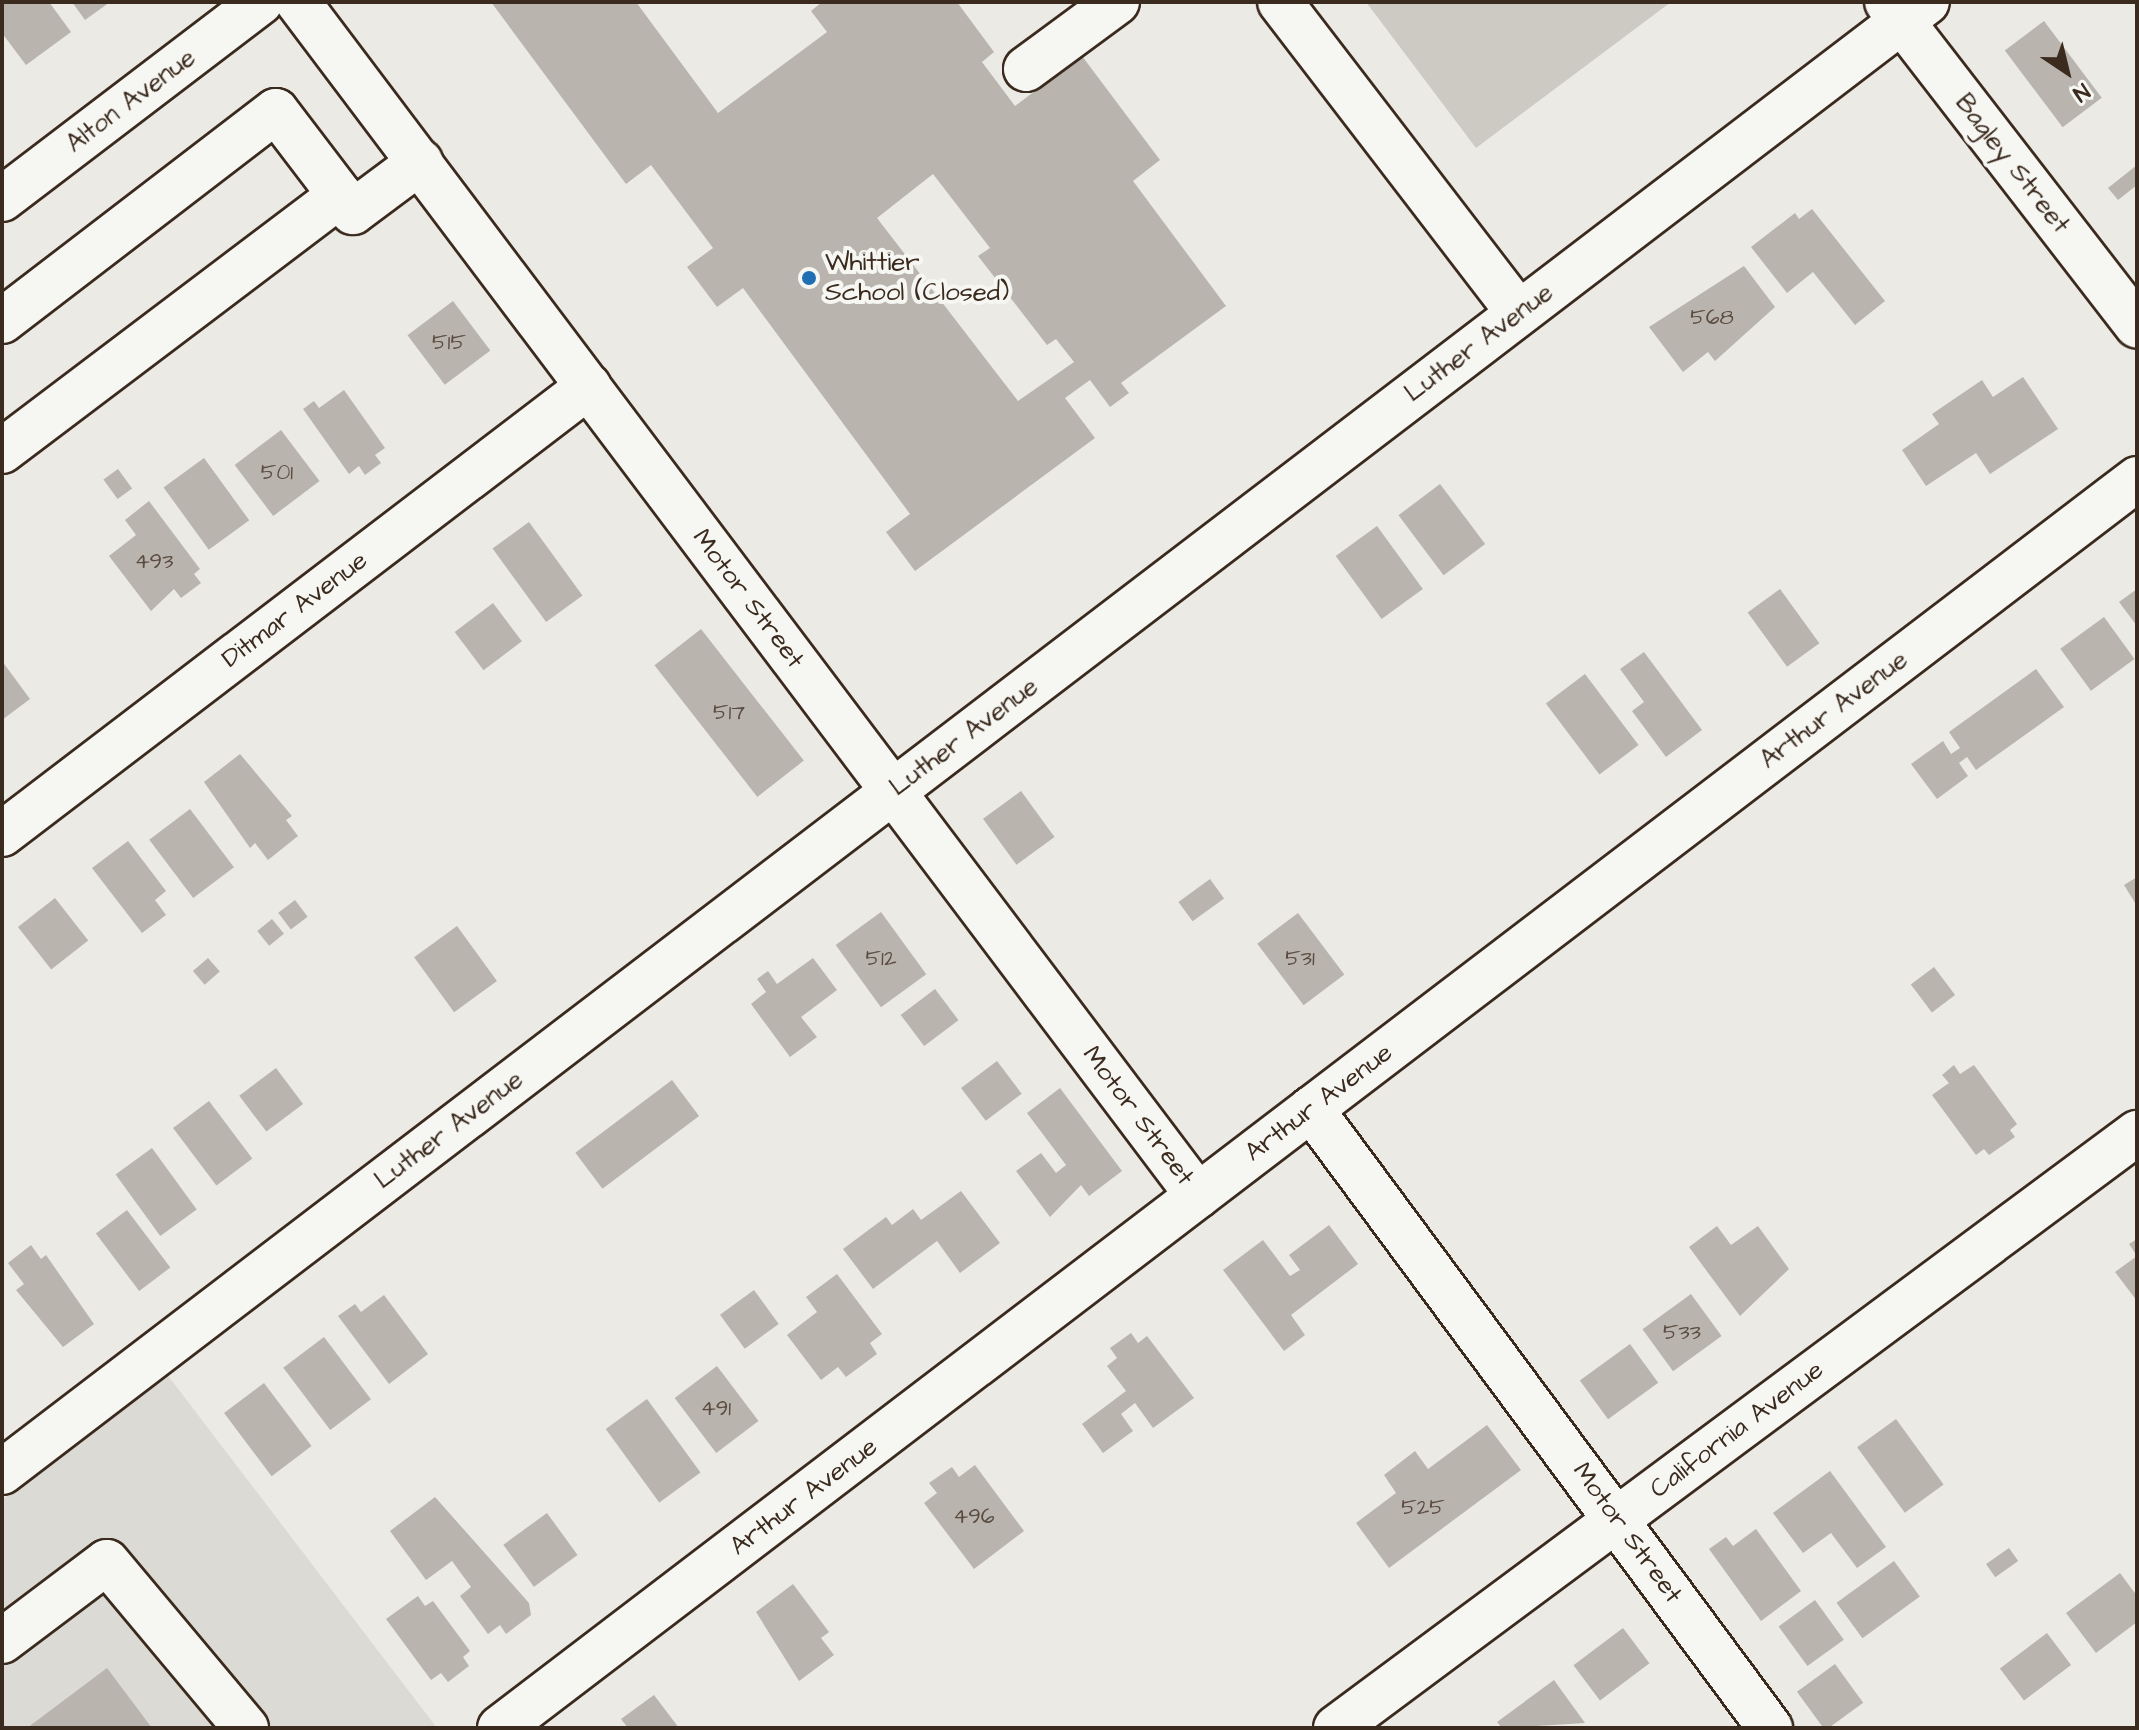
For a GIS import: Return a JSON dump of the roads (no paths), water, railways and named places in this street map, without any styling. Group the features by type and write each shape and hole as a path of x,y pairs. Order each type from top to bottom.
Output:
{"street":[{"name":"Alton Avenue","path":"2,199 261,2"},
{"name":"Motor Street","path":"298,2 1198,1196"},
{"path":"1026,69 1117,2"},
{"path":"1280,2 1519,313"},
{"name":"Luther Avenue","path":"2,1472 1519,313 1905,8"},
{"name":"Bagley Street","path":"1905,8 2137,326"},
{"path":"2,321 276,111 353,212 420,162"},
{"path":"2,451 340,195"},
{"name":"Ditmar Avenue","path":"2,834 589,386"},
{"name":"Arthur Avenue","path":"500,1728 2137,479"},
{"name":"Motor Street","path":"1311,1109 1770,1728"},
{"name":"California Avenue","path":"1336,1728 2137,1133"},
{"path":"2,1641 107,1562 246,1728"}],"place":[{"name":"Whittier School (Closed)","path":"809,278"}]}
